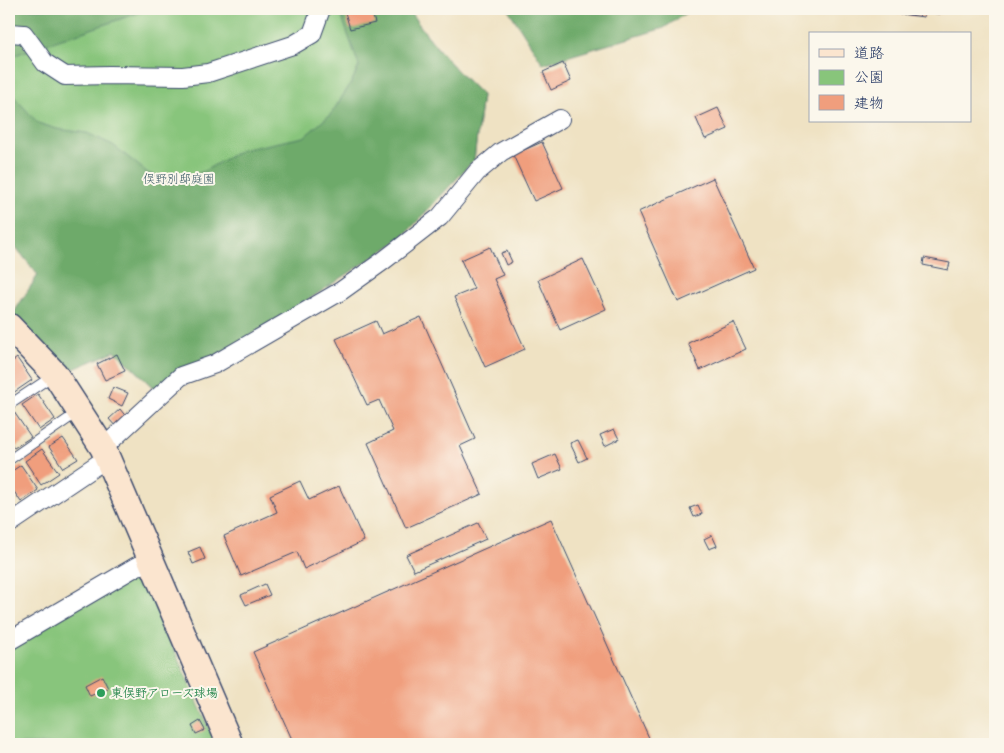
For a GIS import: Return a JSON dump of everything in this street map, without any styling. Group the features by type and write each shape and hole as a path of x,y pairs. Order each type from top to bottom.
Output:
{"street":[{"path":"9,33 24,34 45,63 65,76 183,76 208,73 292,45 312,34 321,9"},
{"path":"9,524 105,453 182,376 215,364 341,291 440,217 477,172 501,152 560,119"},
{"path":"9,326 55,374 105,453 230,744"},
{"path":"9,641 137,566 151,563"}],"lane":[{"path":"9,405 55,374"},
{"path":"9,460 80,411"}],"green space":[{"name":"俣野別邸庭園","path":"9,9 408,9 443,54 482,95 474,160 158,391 115,351 69,371 13,314 38,275 9,236"},
{"path":"9,9 150,9 9,57"},
{"name":"俣野別邸庭園","path":"339,9 408,9 443,54 482,95 474,160 401,239 294,309 158,391 115,351 69,371 13,314 38,275 9,236 9,91 38,123 57,129 87,133 113,145 148,173 173,183 204,171 241,150 304,137 331,114 351,83 359,66"},
{"path":"508,9 692,9 664,28 543,64"},
{"name":"東俣野アローズ球場","path":"137,566 216,744 9,744 9,641"}],"building":[{"path":"344,9 371,9 375,23 350,29"},
{"path":"876,9 925,9 924,17 875,11"},
{"path":"928,9 941,9 940,14 928,13"},
{"path":"563,63 571,81 551,90 543,72"},
{"path":"718,108 728,129 705,139 696,118"},
{"path":"542,142 563,188 534,201 513,155"},
{"path":"713,178 754,268 678,302 638,212"},
{"path":"490,247 503,275 494,279 525,349 485,367 454,297 474,289 461,260"},
{"path":"507,251 512,262 506,265 501,253"},
{"path":"924,258 950,263 948,270 923,265"},
{"path":"583,259 606,309 560,330 538,280"},
{"path":"421,317 475,439 460,446 482,494 406,528 368,443 393,431 379,400 367,405 336,339 376,321 382,334"},
{"path":"733,322 746,349 700,370 688,343"},
{"path":"117,354 125,371 105,380 97,364"},
{"path":"17,358 32,380 13,393 9,386 9,364"},
{"path":"113,387 128,393 122,406 108,399"},
{"path":"994,393 995,426 991,426"},
{"path":"38,394 55,419 39,430 22,405"},
{"path":"120,409 127,418 116,427 109,419"},
{"path":"14,412 31,437 14,448 9,440 9,416"},
{"path":"614,429 619,439 605,446 600,435"},
{"path":"63,438 78,459 63,468 49,447"},
{"path":"578,440 587,458 579,462 570,443"},
{"path":"42,449 59,473 41,485 25,461"},
{"path":"555,454 562,469 538,479 532,464"},
{"path":"21,465 38,490 21,502 9,484 9,473"},
{"path":"300,481 309,500 339,486 364,541 304,569 297,552 241,576 224,536 277,512 270,495"},
{"path":"698,505 702,514 694,517 690,508"},
{"path":"551,519 650,740 640,744 294,744 253,652"},
{"path":"478,523 486,539 414,571 406,555"},
{"path":"712,535 717,546 709,549 704,539"},
{"path":"200,547 205,559 193,564 188,552"},
{"path":"265,584 270,595 246,605 241,595"},
{"path":"102,676 108,688 90,696 85,685"},
{"path":"200,721 205,730 196,734 192,726"}],"place":[{"name":"東俣野アローズ球場","path":"101,693"}]}
